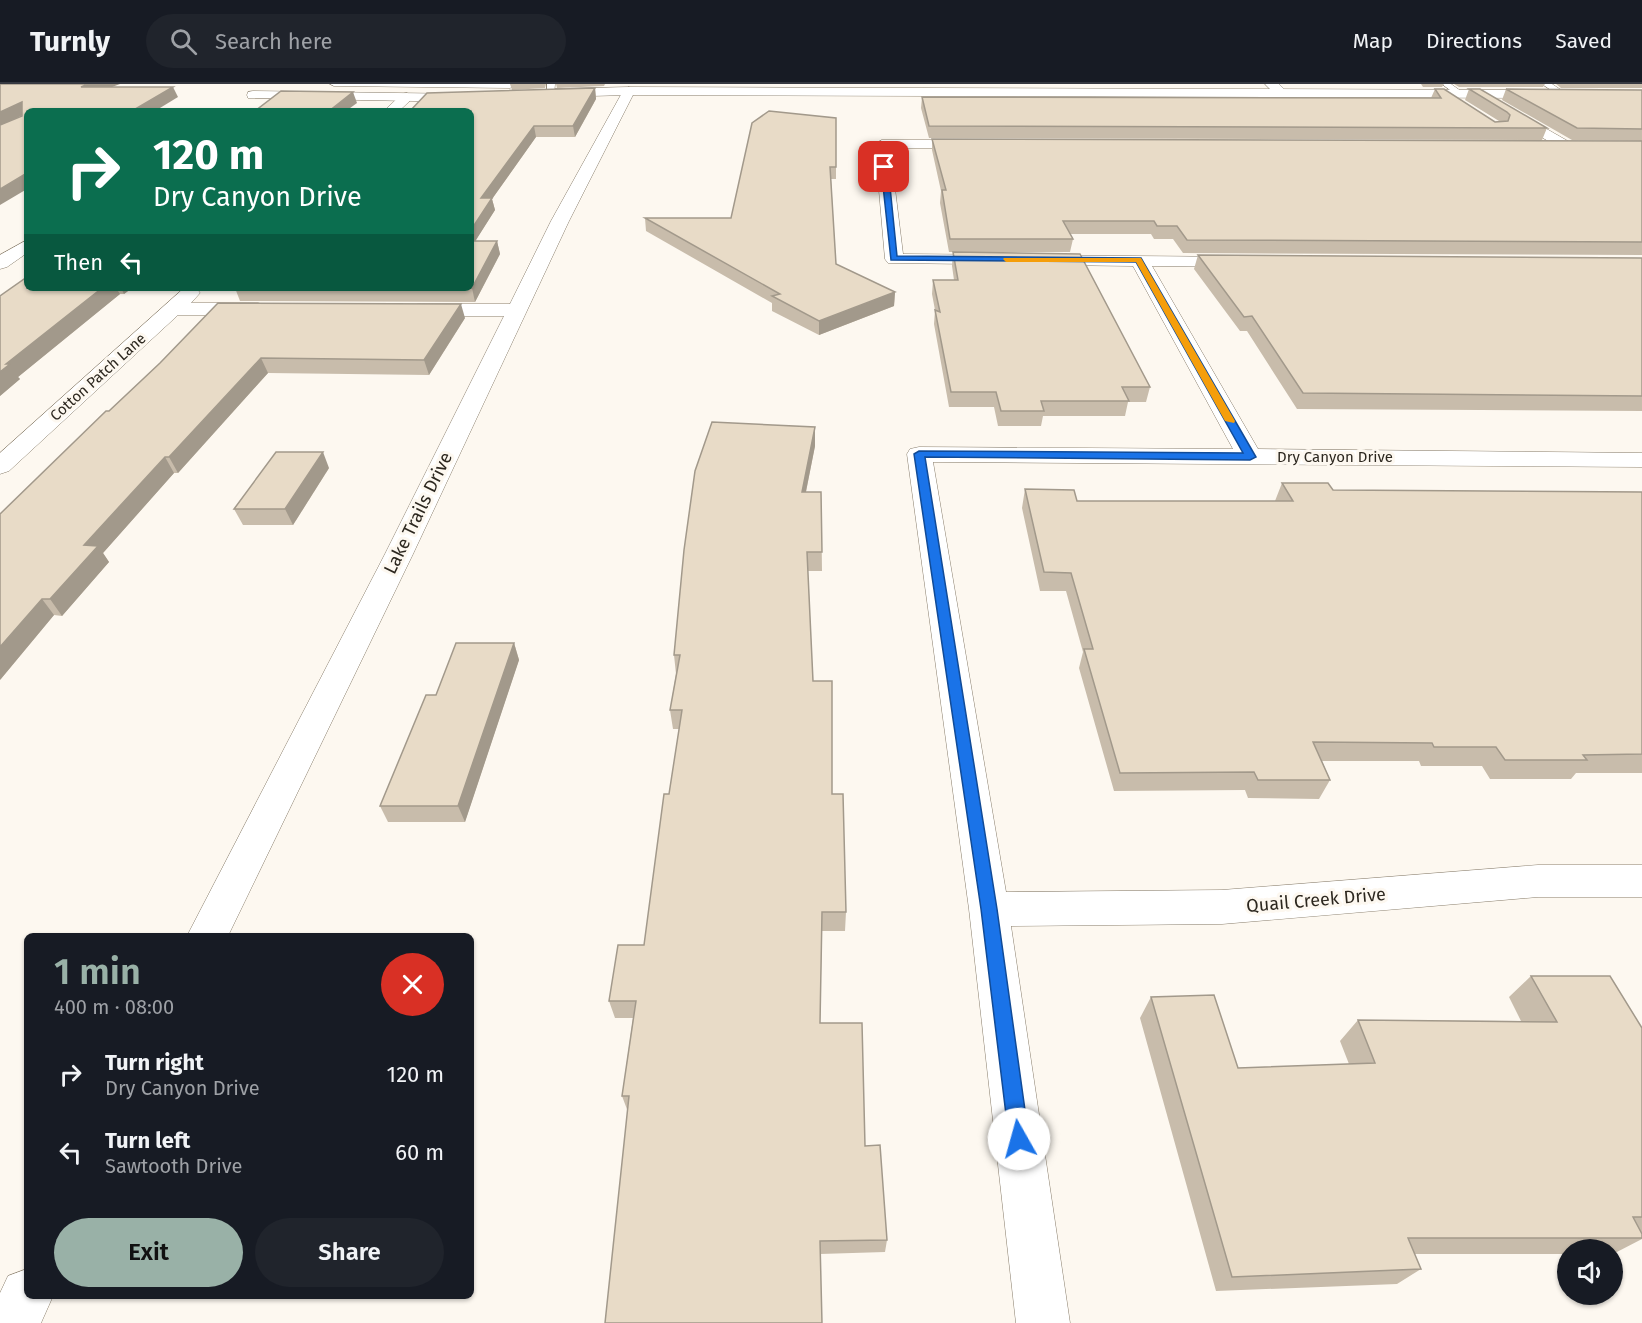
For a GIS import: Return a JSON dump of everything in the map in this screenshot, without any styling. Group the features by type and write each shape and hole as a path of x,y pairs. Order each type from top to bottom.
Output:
{"street":[{"path":"271,84 250,98 407,97 508,89 528,95 551,89 1282,93 1446,89 1463,100 1480,94 1569,94"},
{"path":"1271,84 1282,93"},
{"name":"Lake Trails Drive","path":"209,933 393,565 516,310 644,89"},
{"path":"1480,94 1573,147 1535,146"},
{"path":"394,108 407,97"},
{"path":"989,144 882,144 894,259 1259,261"},
{"path":"0,263 24,247"},
{"path":"1139,260 1250,457"},
{"name":"Cotton Patch Lane","path":"0,466 193,291"},
{"path":"173,309 280,309"},
{"path":"398,310 516,310"},
{"name":"Dry Canyon Drive","path":"989,909 919,454 1642,460"},
{"name":"Quail Creek Drive","path":"989,909 1222,908 1538,881 1642,882"},
{"path":"989,909 1043,1323"},
{"path":"13,1323 25,1299"}],"lane":[{"path":"334,84 508,89"},
{"path":"1546,84 1569,94"}],"building":[{"path":"0,84 173,87 137,108 24,108 24,175 0,189 0,125 22,116 22,102 0,112"},
{"path":"595,88 573,126 534,126 481,198 492,198 474,225 474,108 413,108 427,93"},
{"path":"1435,89 1444,89 1495,122 1508,121 1510,115 1507,112 1469,89 1480,89 1547,128 929,126 922,97 1441,98"},
{"path":"1506,89 1642,90 1642,129 1577,128"},
{"path":"281,91 353,92 333,108 259,108"},
{"path":"769,111 836,118 836,167 830,167 836,264 895,292 819,321 772,296 780,294 645,218 731,218 752,123"},
{"path":"932,139 1642,141 1642,242 1187,240 1177,226 1157,226 1154,221 1063,221 1073,239 950,239 942,190 946,190"},
{"path":"474,241 497,241 474,284"},
{"path":"953,252 1080,254 1150,387 1122,387 1129,401 1041,401 1044,411 1001,411 996,392 951,392 935,310 940,312 933,280 958,280"},
{"path":"1198,255 1642,258 1642,396 1303,393 1252,316 1244,317"},
{"path":"24,279 24,291 98,291 6,364 10,364 0,372 0,296"},
{"path":"218,303 461,304 424,360 261,358 84,545 98,546 50,599 42,599 0,647 0,514 106,411 109,411 160,363"},
{"path":"712,422 815,427 802,492 821,492 822,552 807,552 813,681 832,681 832,794 843,794 846,912 822,912 820,1023 862,1023 865,1146 880,1145 887,1240 820,1241 822,1323 605,1323 629,1096 622,1096 636,1001 609,1001 618,945 644,945 664,794 669,794 682,710 670,710 680,655 674,655 684,550 695,471"},
{"path":"276,452 323,452 285,509 234,509"},
{"path":"1282,483 1328,483 1333,490 1642,492 1642,754 1583,755 1587,760 1505,760 1496,747 1434,747 1432,743 1313,742 1330,780 1258,780 1254,772 1120,773 1084,649 1093,649 1071,573 1044,572 1025,489 1074,490 1077,501 1293,501"},
{"path":"456,643 514,643 458,806 380,806 426,695 436,695"},
{"path":"1531,976 1610,976 1642,1028 1642,1217 1633,1217 1642,1238 1408,1238 1421,1269 1232,1277 1151,997 1214,995 1238,1068 1375,1063 1358,1020 1557,1022"}],"slow traffic":[{"path":"1006,259 1139,260 1230,421"}],"route":[{"path":"884,167 894,259 1139,260 1250,457 919,454 989,909 1019,1139"}]}
